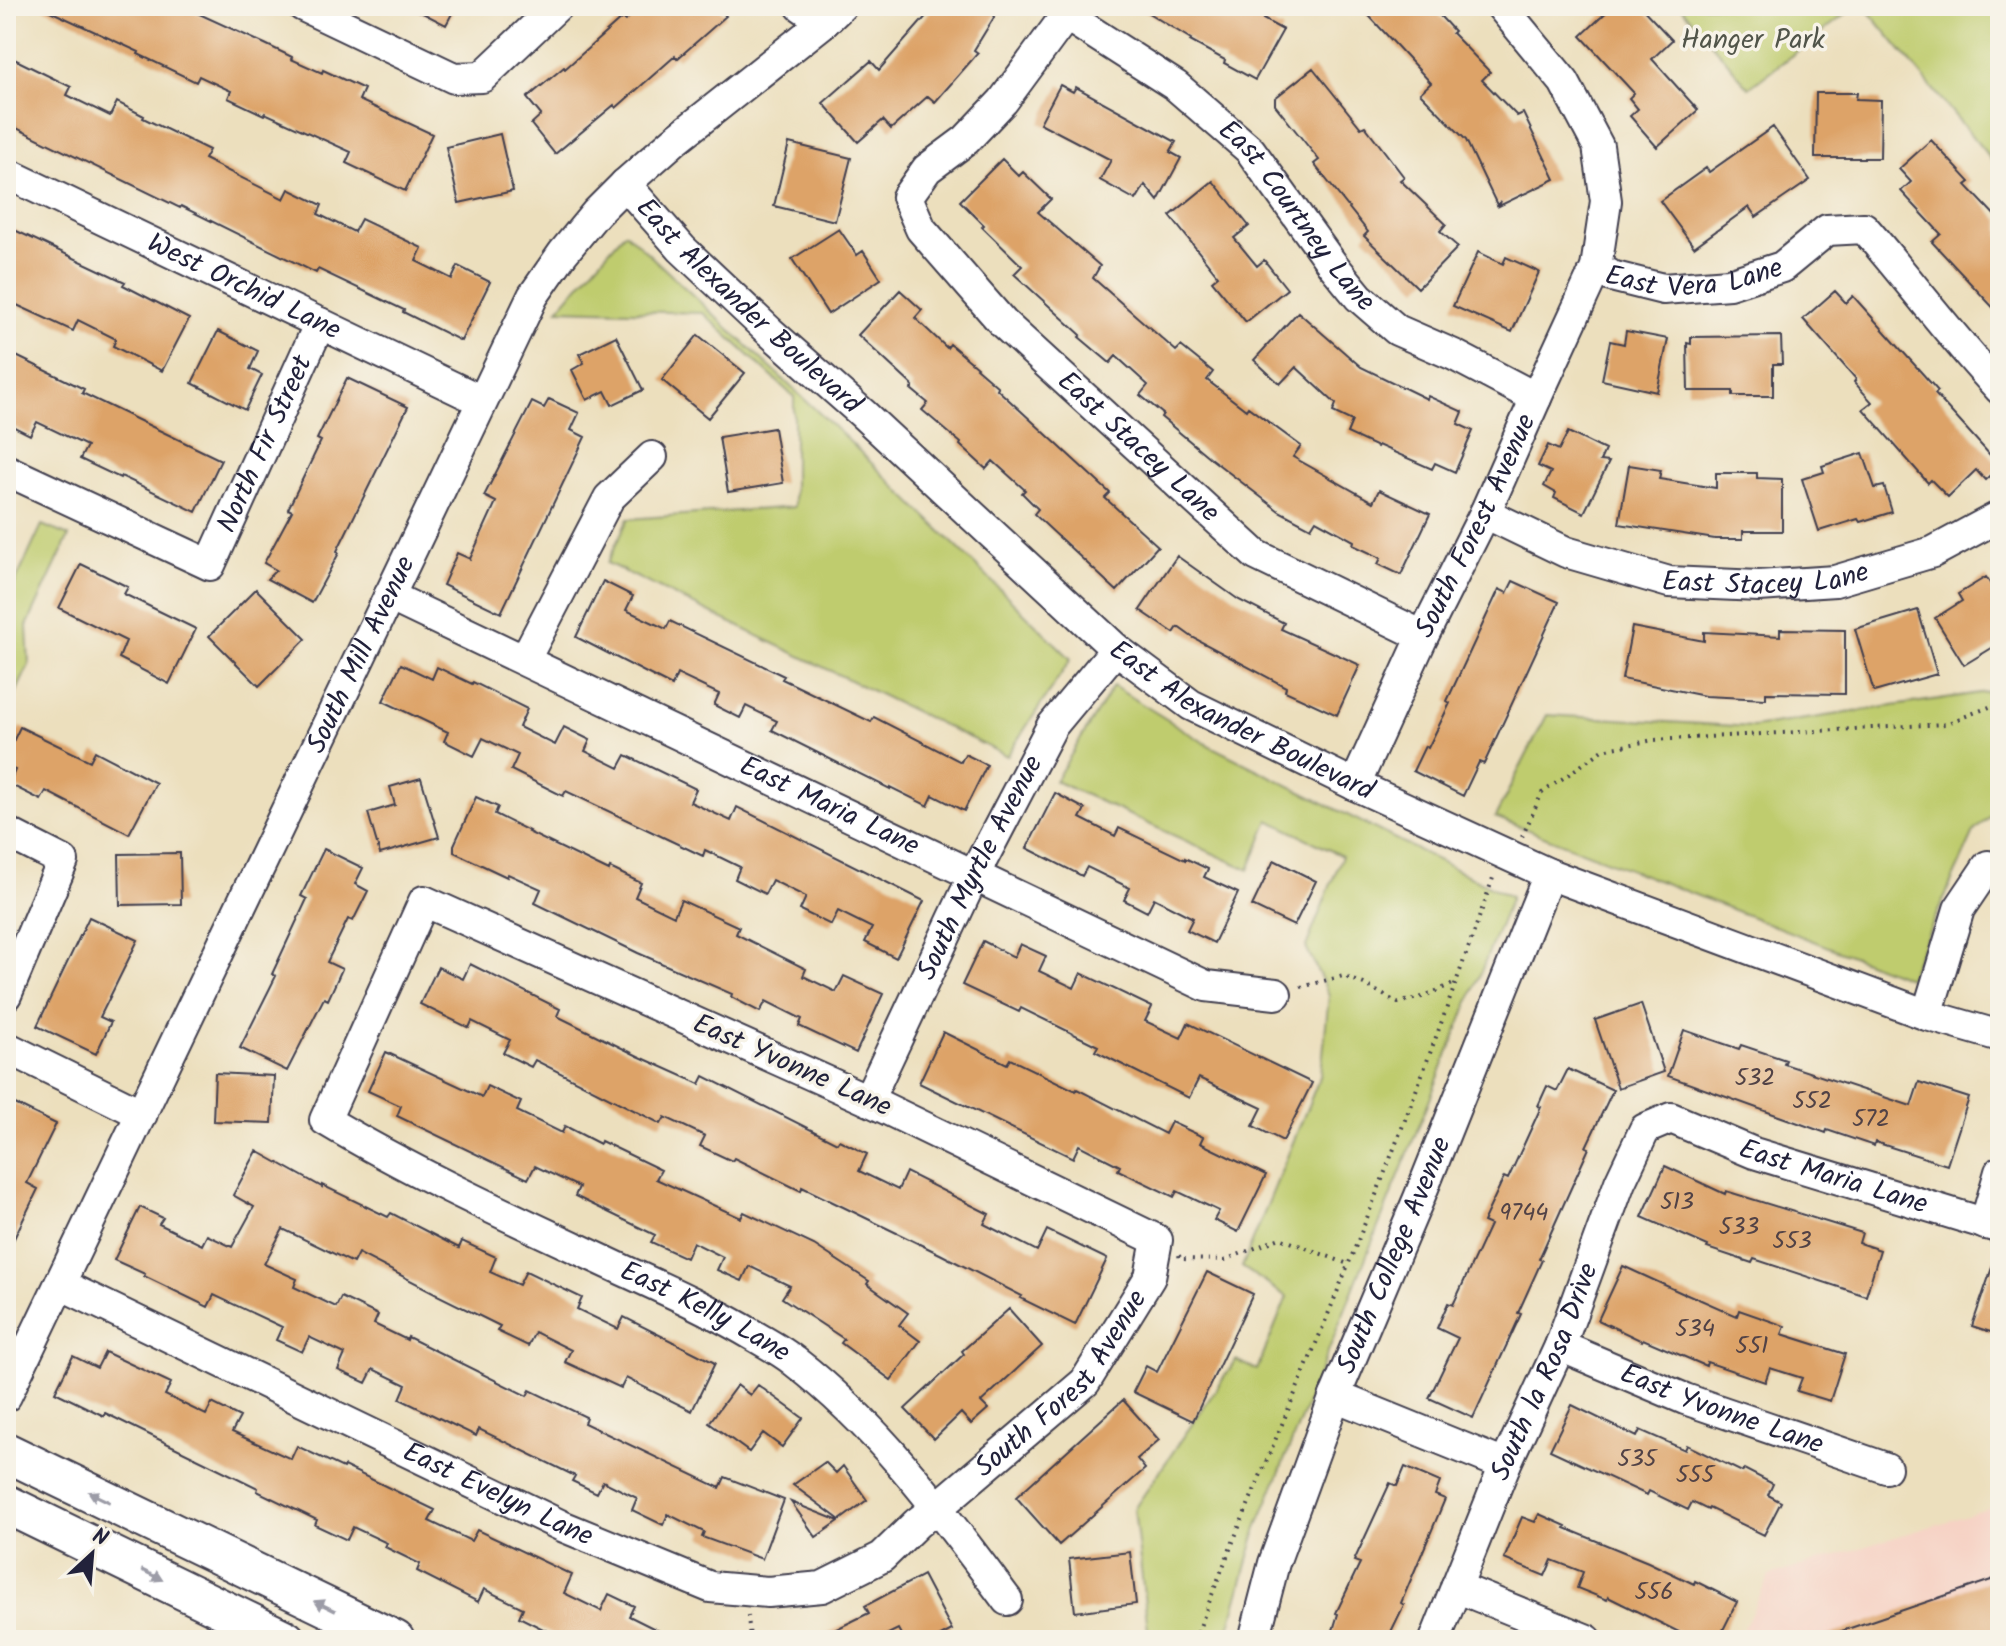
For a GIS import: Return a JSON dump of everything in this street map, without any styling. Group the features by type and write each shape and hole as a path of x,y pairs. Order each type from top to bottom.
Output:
{"main road":[{"path":"6,1452 395,1640"},
{"path":"6,1504 286,1640"}],"street":[{"path":"303,6 454,78 482,77 557,6"},
{"name":"East Vera Lane","path":"1501,6 1564,82 1598,146 1606,201 1596,268 1611,276 1663,289 1729,284 1782,267 1827,230 1864,228 1968,355 2000,389"},
{"name":"South Mill Avenue","path":"6,1396 533,296 563,253 625,184 822,11"},
{"name":"East Stacey Lane","path":"1070,11 1003,101 966,140 927,169 907,197 921,229 1003,323 1256,555 1423,636"},
{"name":"East Courtney Lane","path":"1070,11 1176,86 1250,150 1350,286 1397,330 1454,355 1536,398"},
{"name":"West Orchid Lane","path":"6,173 482,401"},
{"name":"East Alexander Boulevard","path":"625,184 682,249 1116,649 1191,705 1549,874 1927,1015 2000,1036"},
{"name":"South Forest Avenue","path":"1355,785 1423,636 1485,513 1596,268"},
{"name":"North Fir Street","path":"6,470 210,565 320,323"},
{"path":"525,659 609,498 652,457"},
{"name":"East Stacey Lane","path":"1485,513 1566,552 1669,582 1759,586 1835,581 1933,552 2000,516"},
{"name":"East Maria Lane","path":"389,596 1206,986 1276,994"},
{"name":"South Myrtle Avenue","path":"868,1100 974,875 1052,726 1116,649"},
{"path":"6,832 63,861 6,995"},
{"path":"1927,1015 1959,909 1994,868"},
{"name":"South College Avenue","path":"1254,1640 1274,1563 1335,1396 1419,1198 1549,874"},
{"name":"East Yvonne Lane","path":"325,1120 424,901 868,1100 1157,1240"},
{"path":"6,1047 142,1114"},
{"name":"East Maria Lane","path":"1671,1118 1754,1153 1993,1226"},
{"name":"South la Rosa Drive","path":"1435,1640 1505,1465 1560,1346 1620,1182 1645,1129 1671,1118"},
{"name":"East Kelly Lane","path":"325,1120 374,1149 724,1317 792,1359 855,1412 938,1507 1007,1600"},
{"path":"1993,1226 2000,1172"},
{"name":"South Forest Avenue","path":"938,1507 1085,1382 1150,1277 1157,1240"},
{"name":"East Evelyn Lane","path":"60,1284 562,1526 710,1587 768,1592 822,1587 882,1557 938,1507"},
{"name":"East Yvonne Lane","path":"1560,1346 1685,1399 1886,1468"},
{"path":"1335,1396 1505,1465"},
{"path":"1456,1587 1587,1640"}],"path":[{"path":"1195,1640 1221,1568 1348,1264 1507,855 1542,793 1603,750 1653,740 1945,724 2000,703"},
{"path":"1276,994 1343,976 1398,1003 1455,983"},
{"path":"1157,1240 1177,1241 1180,1259 1225,1260 1280,1238 1348,1264"}],"shaded area":[{"path":"2000,1505 2000,1640 1738,1640 1769,1576"}],"green space":[{"name":"Hanger Park","path":"1680,6 1856,6 1749,88"},
{"name":"Hanger Park","path":"1864,6 2000,6 2000,170"},
{"path":"625,232 847,439 1071,659 1007,756 607,563 628,519 794,507 794,397 703,313 558,309"},
{"path":"42,525 69,536 27,626 29,665 6,714 6,602"},
{"path":"1113,686 1208,745 1511,897 1257,1528 1226,1640 1143,1640 1148,1630 1134,1509 1236,1360 1257,1370 1287,1297 1242,1267 1321,1074 1329,995 1306,947 1342,856 1269,820 1249,870 1055,781"},
{"path":"2000,690 2000,808 1975,830 1908,978 1495,817 1547,715 1753,727"}],"building":[{"path":"39,6 182,6 291,59 364,89 359,100 432,134 405,191 346,163 351,152 228,98 231,91 199,76 196,82"},
{"path":"409,6 456,6 446,25"},
{"path":"642,6 717,6 726,16 677,59 675,56 616,108 614,105 555,154 531,124 541,115 527,98 622,18 625,21"},
{"path":"935,6 1001,6 974,50 978,53 935,102 928,96 891,129 883,120 858,142 823,103 871,61 879,70"},
{"path":"1137,6 1270,6 1263,19 1283,30 1255,80"},
{"path":"1360,6 1431,6 1490,72 1482,80 1517,116 1523,113 1555,179 1497,205 1466,140 1420,93 1431,83"},
{"path":"1613,6 1640,6 1672,40 1652,59 1698,110 1657,147 1630,116 1638,109 1629,98 1634,93 1581,36"},
{"path":"12,58 71,87 67,95 110,116 117,102 209,150 204,159 284,199 289,189 322,205 318,214 354,232 361,219 422,248 416,261 452,279 458,266 490,282 461,341 404,310 318,269 316,273 6,123 6,70"},
{"path":"1313,68 1361,128 1365,126 1404,177 1400,180 1446,224 1440,231 1458,247 1418,288 1364,236 1368,232 1314,164 1319,160 1275,105 1275,98"},
{"path":"1060,85 1073,92 1076,87 1176,142 1170,152 1181,158 1158,201 1145,185 1136,200 1100,180 1111,160 1040,123"},
{"path":"1816,93 1857,93 1856,99 1881,100 1880,158 1815,158"},
{"path":"1773,127 1810,180 1756,217 1749,207 1694,247 1660,201 1706,168 1709,172"},
{"path":"500,134 513,191 459,203 446,147"},
{"path":"1931,140 1970,182 1966,185 2000,221 2000,315 1932,242 1941,234 1901,191 1911,182 1899,169"},
{"path":"789,143 851,158 835,221 774,206"},
{"path":"1002,159 1019,176 1023,172 1051,199 1038,212 1100,266 1093,278 1176,351 1181,346 1213,372 1207,380 1301,446 1293,457 1373,502 1379,490 1430,514 1401,575 1378,564 1381,558 1353,545 1354,541 1316,520 1311,528 1279,511 1210,458 1140,395 1148,385 1116,356 1110,363 1014,274 1022,266 960,201"},
{"path":"1213,181 1249,226 1234,238 1257,266 1264,260 1287,289 1246,322 1212,281 1218,276 1170,216"},
{"path":"6,226 125,282 123,285 189,319 162,371 113,346 116,339 78,320 73,331 6,300"},
{"path":"839,229 857,255 863,251 881,279 828,314 792,259"},
{"path":"1478,252 1503,264 1506,257 1539,272 1512,332 1453,306"},
{"path":"900,290 922,310 915,318 947,348 950,344 977,367 1110,493 1105,498 1158,546 1117,591 1034,514 1038,509 1022,493 1025,490 993,461 986,469 922,410 928,403 858,335"},
{"path":"1835,291 1846,303 1853,296 2000,466 1985,480 1976,470 1948,497 1931,480 1928,483 1863,409 1872,402 1803,319"},
{"path":"1298,312 1361,367 1427,399 1428,396 1463,412 1458,424 1473,431 1455,472 1435,463 1432,469 1347,433 1352,421 1333,412 1336,404 1296,367 1280,384 1254,360"},
{"path":"218,331 258,351 250,369 262,375 245,410 192,383"},
{"path":"1626,331 1668,339 1657,392 1602,380 1610,341 1624,344"},
{"path":"698,335 745,373 708,418 662,380"},
{"path":"616,336 643,390 612,405 605,391 587,400 572,370 584,363 579,354"},
{"path":"1781,336 1782,364 1773,364 1773,396 1733,396 1733,391 1688,391 1687,343 1691,344 1691,337"},
{"path":"6,351 84,389 82,393 221,460 196,512 80,459 87,446 37,422 30,435 6,423"},
{"path":"347,378 408,407 312,603 267,579 276,570 264,563 292,511 288,509"},
{"path":"549,399 579,413 571,430 585,437 501,613 443,585 457,553 470,559 496,502 484,496 532,402 544,408"},
{"path":"774,428 783,483 728,492 719,437"},
{"path":"1568,432 1605,450 1600,461 1609,462 1584,513 1554,498 1556,493 1544,486 1551,472 1538,466 1548,445 1559,450"},
{"path":"1863,453 1875,488 1884,486 1892,512 1819,531 1802,479 1824,472 1822,466"},
{"path":"1629,465 1661,470 1659,479 1716,488 1716,473 1757,473 1757,478 1782,479 1782,531 1743,531 1743,539 1715,539 1619,524"},
{"path":"1177,556 1239,600 1284,623 1281,629 1360,665 1337,715 1285,691 1286,687 1178,627 1174,633 1140,610"},
{"path":"81,564 128,587 124,594 196,629 169,684 119,658 126,641 59,608"},
{"path":"1986,577 2000,599 2000,643 1964,665 1935,618 1962,601 1958,594"},
{"path":"603,581 633,596 626,610 666,629 670,621 784,676 782,679 871,722 874,717 961,762 965,754 987,765 964,811 933,795 928,806 890,789 772,730 777,721 746,706 740,718 714,705 719,694 677,674 672,686 576,637"},
{"path":"1513,581 1559,602 1484,764 1479,762 1463,796 1413,771 1450,703 1447,701 1499,589 1507,593"},
{"path":"256,589 306,639 259,686 209,636"},
{"path":"1918,610 1937,674 1874,692 1855,629"},
{"path":"1632,627 1704,641 1704,632 1780,636 1780,629 1845,630 1845,694 1766,693 1766,699 1705,696 1622,679"},
{"path":"401,664 432,679 437,667 473,682 527,709 519,727 555,745 564,727 590,740 585,751 619,768 626,755 696,789 690,802 731,821 737,807 924,901 896,958 865,942 872,928 838,911 831,925 800,910 806,897 772,880 765,894 735,879 740,867 705,850 703,856 566,791 563,796 511,770 518,755 483,738 474,756 444,741 448,732 383,701"},
{"path":"20,727 90,761 95,751 156,783 129,834 46,791 41,800 9,784 15,770 6,766 6,756"},
{"path":"421,778 439,837 380,854 368,813 395,805 390,787"},
{"path":"1055,793 1085,809 1080,818 1115,836 1119,828 1185,858 1208,869 1204,877 1238,893 1214,943 1187,930 1193,918 1154,898 1147,912 1124,900 1130,888 1087,867 1082,876 1027,848"},
{"path":"476,797 498,807 495,814 528,832 641,883 635,897 674,916 681,900 739,927 736,934 806,969 803,976 836,992 844,976 883,994 856,1053 799,1026 802,1019 766,1001 760,1012 731,997 732,994 535,903 541,889 454,852 454,845"},
{"path":"324,849 363,868 355,884 368,891 353,921 348,919 327,962 342,969 287,1071 240,1048 276,976 272,974 307,899 301,896"},
{"path":"180,853 181,904 120,905 119,854"},
{"path":"1274,860 1316,881 1294,926 1252,906"},
{"path":"89,917 138,940 100,1017 111,1022 96,1054 37,1026"},
{"path":"983,941 1014,957 1020,944 1046,956 1039,971 1074,988 1081,973 1152,1007 1145,1021 1181,1038 1188,1023 1312,1083 1283,1141 1253,1126 1262,1108 1199,1078 1189,1098 1095,1051 1098,1046 1021,1008 1019,1012 962,985"},
{"path":"470,964 560,1009 557,1016 638,1056 700,1084 704,1076 837,1143 839,1140 867,1154 859,1171 898,1190 906,1172 989,1214 984,1224 1037,1251 1047,1230 1107,1259 1075,1325 940,1254 802,1187 801,1191 734,1158 732,1161 700,1146 705,1136 665,1117 661,1124 535,1060 531,1067 503,1053 510,1040 472,1021 469,1028 420,1004 438,967 463,979"},
{"path":"1641,1004 1664,1072 1618,1088 1595,1020"},
{"path":"1684,1030 1739,1049 1741,1045 1786,1060 1784,1064 1911,1106 1919,1082 1969,1098 1947,1165 1875,1142 1874,1146 1827,1130 1826,1133 1668,1076"},
{"path":"943,1032 1007,1064 1010,1059 1077,1089 1165,1134 1171,1122 1203,1137 1200,1143 1266,1175 1238,1232 1214,1220 1219,1211 1177,1191 1174,1197 1118,1170 1120,1166 1079,1145 1073,1158 919,1083"},
{"path":"386,1052 482,1097 487,1086 521,1102 517,1111 562,1133 565,1126 661,1170 656,1179 741,1218 744,1212 814,1245 869,1281 867,1284 908,1313 899,1325 920,1341 891,1380 841,1343 844,1339 782,1298 790,1286 749,1266 742,1281 717,1270 723,1257 693,1242 686,1258 651,1242 655,1235 575,1196 579,1187 535,1166 528,1179 397,1116 401,1106 368,1091"},
{"path":"1568,1069 1613,1090 1539,1259 1542,1260 1518,1313 1521,1314 1473,1418 1429,1398 1458,1338 1437,1328 1448,1303 1453,1305 1490,1225 1483,1222 1504,1177 1508,1179 1541,1107 1538,1106 1547,1086 1557,1091"},
{"path":"215,1073 274,1076 272,1123 213,1121"},
{"path":"11,1102 56,1124 27,1183 38,1189 6,1255 6,1112"},
{"path":"257,1151 322,1187 388,1217 391,1213 459,1248 462,1241 496,1257 490,1272 519,1285 526,1271 582,1298 577,1309 618,1329 624,1317 715,1363 692,1411 626,1378 621,1388 565,1362 571,1350 535,1332 528,1346 497,1331 500,1326 358,1253 353,1263 283,1229 264,1264 297,1279 294,1287 336,1307 341,1297 378,1315 374,1324 407,1340 408,1337 527,1396 530,1390 586,1417 584,1423 720,1488 725,1477 784,1500 762,1559 702,1537 704,1532 668,1514 663,1525 632,1510 637,1498 603,1481 597,1493 572,1481 575,1476 479,1429 476,1436 400,1399 406,1385 373,1369 366,1383 338,1370 345,1354 309,1337 302,1352 276,1340 282,1327 214,1295 208,1307 114,1260 140,1207 163,1218 159,1224 202,1245 207,1235 232,1247 254,1207 233,1195"},
{"path":"1665,1166 1725,1194 1726,1191 1862,1233 1859,1243 1880,1250 1866,1296 1754,1259 1752,1263 1707,1248 1642,1217"},
{"path":"1997,1253 2000,1254 2000,1335 1972,1326"},
{"path":"1623,1266 1737,1316 1739,1310 1785,1326 1782,1334 1845,1354 1830,1401 1797,1391 1802,1378 1770,1368 1765,1382 1707,1362 1706,1366 1598,1320"},
{"path":"1207,1272 1253,1294 1193,1421 1133,1392 1146,1366 1157,1372"},
{"path":"1009,1309 1042,1346 981,1402 988,1409 971,1424 961,1413 934,1439 905,1409"},
{"path":"105,1352 171,1383 165,1395 206,1415 212,1403 240,1417 232,1432 291,1459 297,1446 344,1466 435,1510 429,1521 471,1541 477,1530 572,1575 564,1593 601,1611 609,1594 634,1606 629,1616 677,1640 565,1640 519,1617 523,1608 484,1589 478,1602 417,1571 420,1564 385,1547 387,1543 353,1527 347,1540 315,1525 317,1520 257,1491 258,1488 55,1392 73,1356 97,1368"},
{"path":"737,1385 750,1395 758,1385 803,1418 782,1447 763,1433 749,1452 709,1423"},
{"path":"1123,1400 1159,1440 1137,1459 1145,1469 1059,1545 1016,1497"},
{"path":"1572,1405 1637,1437 1640,1430 1685,1450 1687,1445 1773,1484 1768,1495 1781,1502 1764,1535 1692,1502 1688,1510 1649,1491 1647,1495 1550,1450"},
{"path":"825,1462 836,1473 843,1466 867,1500 840,1520 793,1485"},
{"path":"1405,1467 1440,1482 1435,1495 1445,1499 1401,1603 1404,1605 1387,1640 1330,1640 1336,1613 1360,1563 1354,1561 1390,1483 1397,1486"},
{"path":"791,1502 839,1521 816,1537"},
{"path":"1539,1514 1737,1602 1718,1640 1695,1640 1608,1597 1607,1600 1577,1588 1583,1572 1552,1560 1545,1576 1504,1559 1522,1517 1535,1522"},
{"path":"1130,1552 1136,1604 1075,1612 1069,1559"},
{"path":"923,1575 952,1630 933,1640 904,1640 898,1629 876,1640 814,1640 869,1613 865,1606"},
{"path":"2000,1577 2000,1640 1824,1640 1824,1637"}]}
